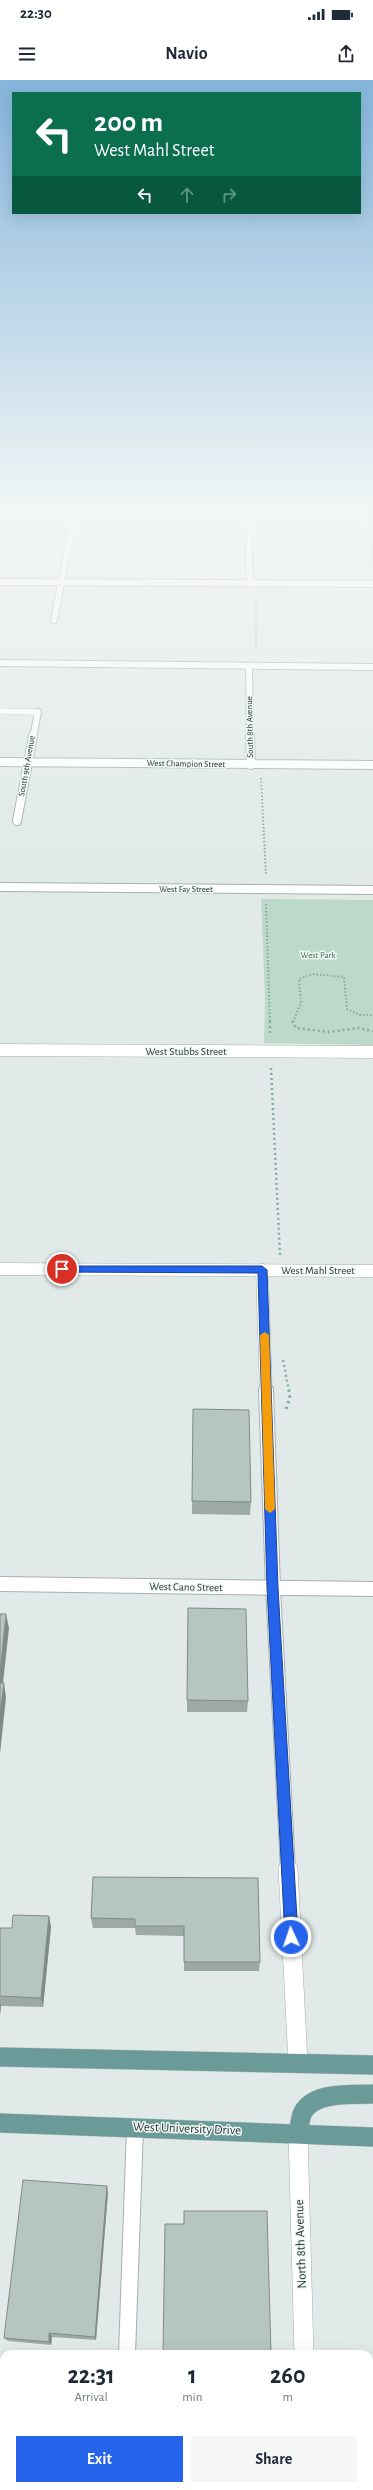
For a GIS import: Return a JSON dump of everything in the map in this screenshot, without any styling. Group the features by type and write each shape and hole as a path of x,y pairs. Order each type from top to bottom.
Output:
{"main road":[{"path":"0,2057 373,2065"},
{"path":"298,2133 303,2111 312,2103 339,2095 373,2094"},
{"name":"West University Drive","path":"0,2123 373,2137"}],"street":[{"path":"0,663 373,667"},
{"name":"South 8th Avenue","path":"249,666 251,765"},
{"name":"South 9th Avenue","path":"17,821 27,762 38,712"},
{"name":"West Champion Street","path":"0,762 373,766"},
{"name":"West Fay Street","path":"0,887 373,890"},
{"name":"West Stubbs Street","path":"0,1050 373,1052"},
{"name":"West Mahl Street","path":"0,1269 373,1270"},
{"path":"262,1270 273,1588 298,2063"},
{"name":"West Cano Street","path":"0,1584 373,1589"},
{"name":"North 8th Avenue","path":"298,2133 304,2350"}],"lane":[{"path":"0,711 38,712"},
{"path":"128,2350 136,2128"}],"path":[{"path":"256,628 256,652"},
{"path":"261,774 266,881"},
{"path":"266,901 270,1041"},
{"path":"373,1015 360,1014 347,1008 344,1004 344,977 306,975 299,979 300,1004 293,1015 292,1022 296,1028 329,1032 358,1028 373,1031"},
{"path":"270,1065 280,1254"},
{"path":"282,1355 290,1398"}],"green space":[{"name":"West Park","path":"261,899 373,900 373,1045 264,1043 265,997"}],"building":[{"path":"193,1409 249,1410 251,1502 192,1501"},
{"path":"188,1608 246,1609 248,1701 187,1700"},
{"path":"0,1614 6,1614 0,1674"},
{"path":"0,1683 4,1683 0,1714"},
{"path":"93,1877 258,1878 260,1962 184,1962 184,1926 135,1926 135,1919 91,1918"},
{"path":"13,1915 49,1916 41,1998 0,1996 0,1928 12,1928"},
{"path":"23,2180 107,2186 95,2337 49,2333 49,2342 4,2338"},
{"path":"184,2211 267,2211 271,2350 163,2350 165,2224 184,2224"}],"slow traffic":[{"path":"265,1335 270,1509"}],"route":[{"path":"62,1269 262,1270 273,1588 291,1937"}]}
